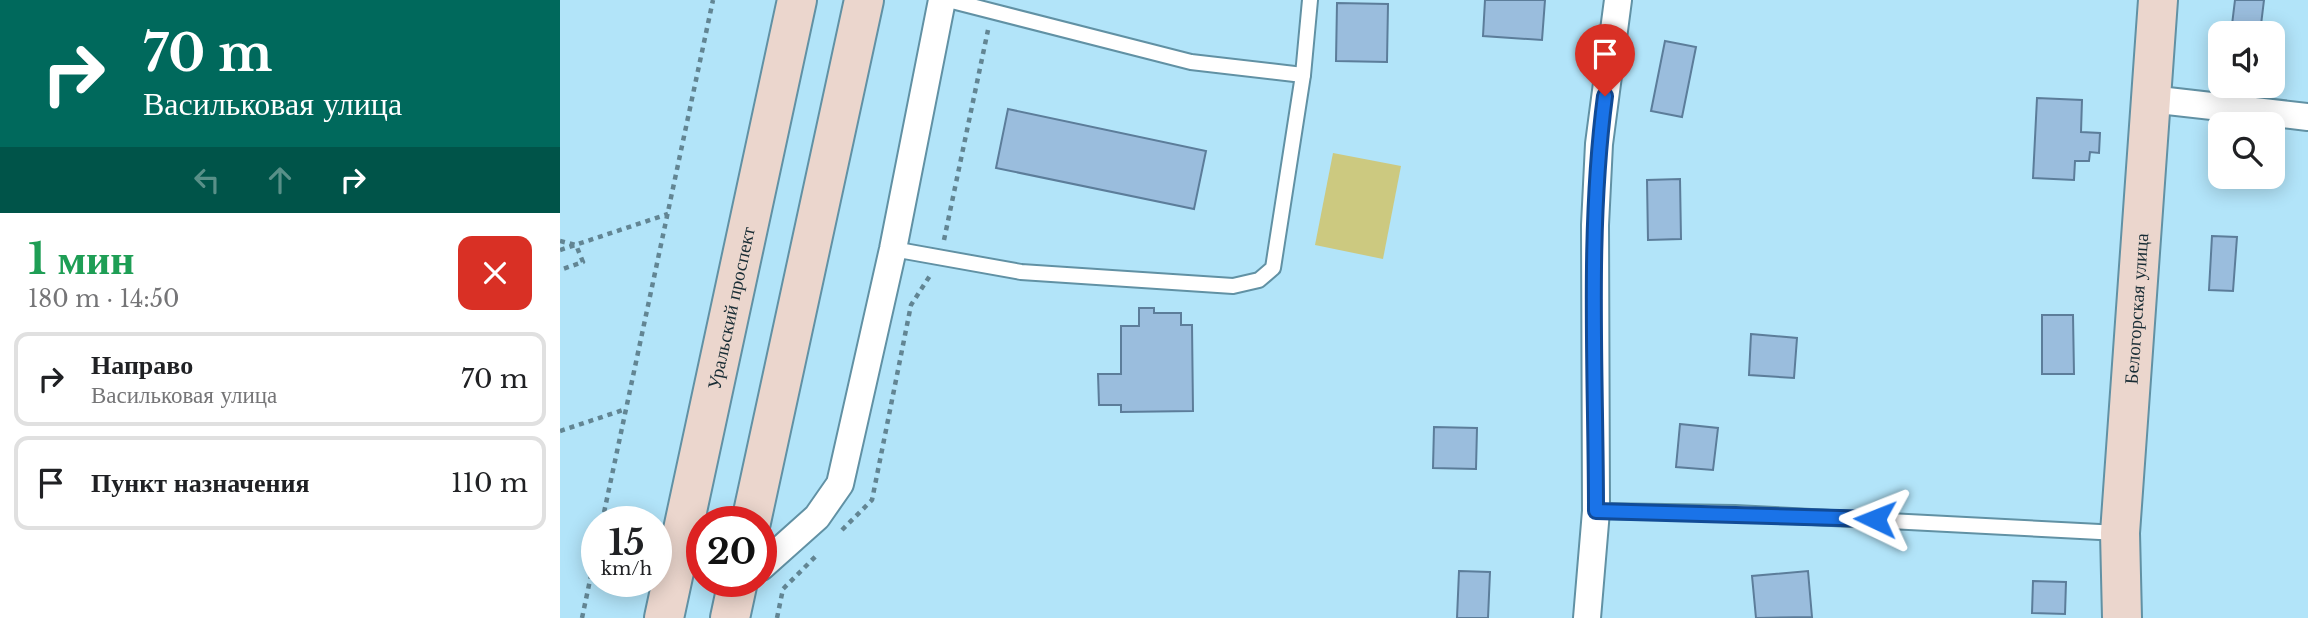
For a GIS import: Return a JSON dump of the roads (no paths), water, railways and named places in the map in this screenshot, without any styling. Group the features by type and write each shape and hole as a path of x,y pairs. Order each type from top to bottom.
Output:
{"main road":[{"name":"Уральский проспект","path":"664,618 797,0"},
{"path":"754,506 864,0"},
{"name":"Белогорская улица","path":"2122,618 2120,533 2158,0"}],"street":[{"path":"777,554 817,517 840,484 893,248 942,0"},
{"path":"1587,618 1596,511 1595,225 1599,144 1619,0"},
{"path":"2150,99 2308,117"}],"lane":[{"path":"948,0 1191,62 1303,75"},
{"path":"893,248 1021,272 1233,286 1259,280 1273,268 1303,75 1310,0"},
{"path":"1596,511 1735,513 2120,533"}]}
